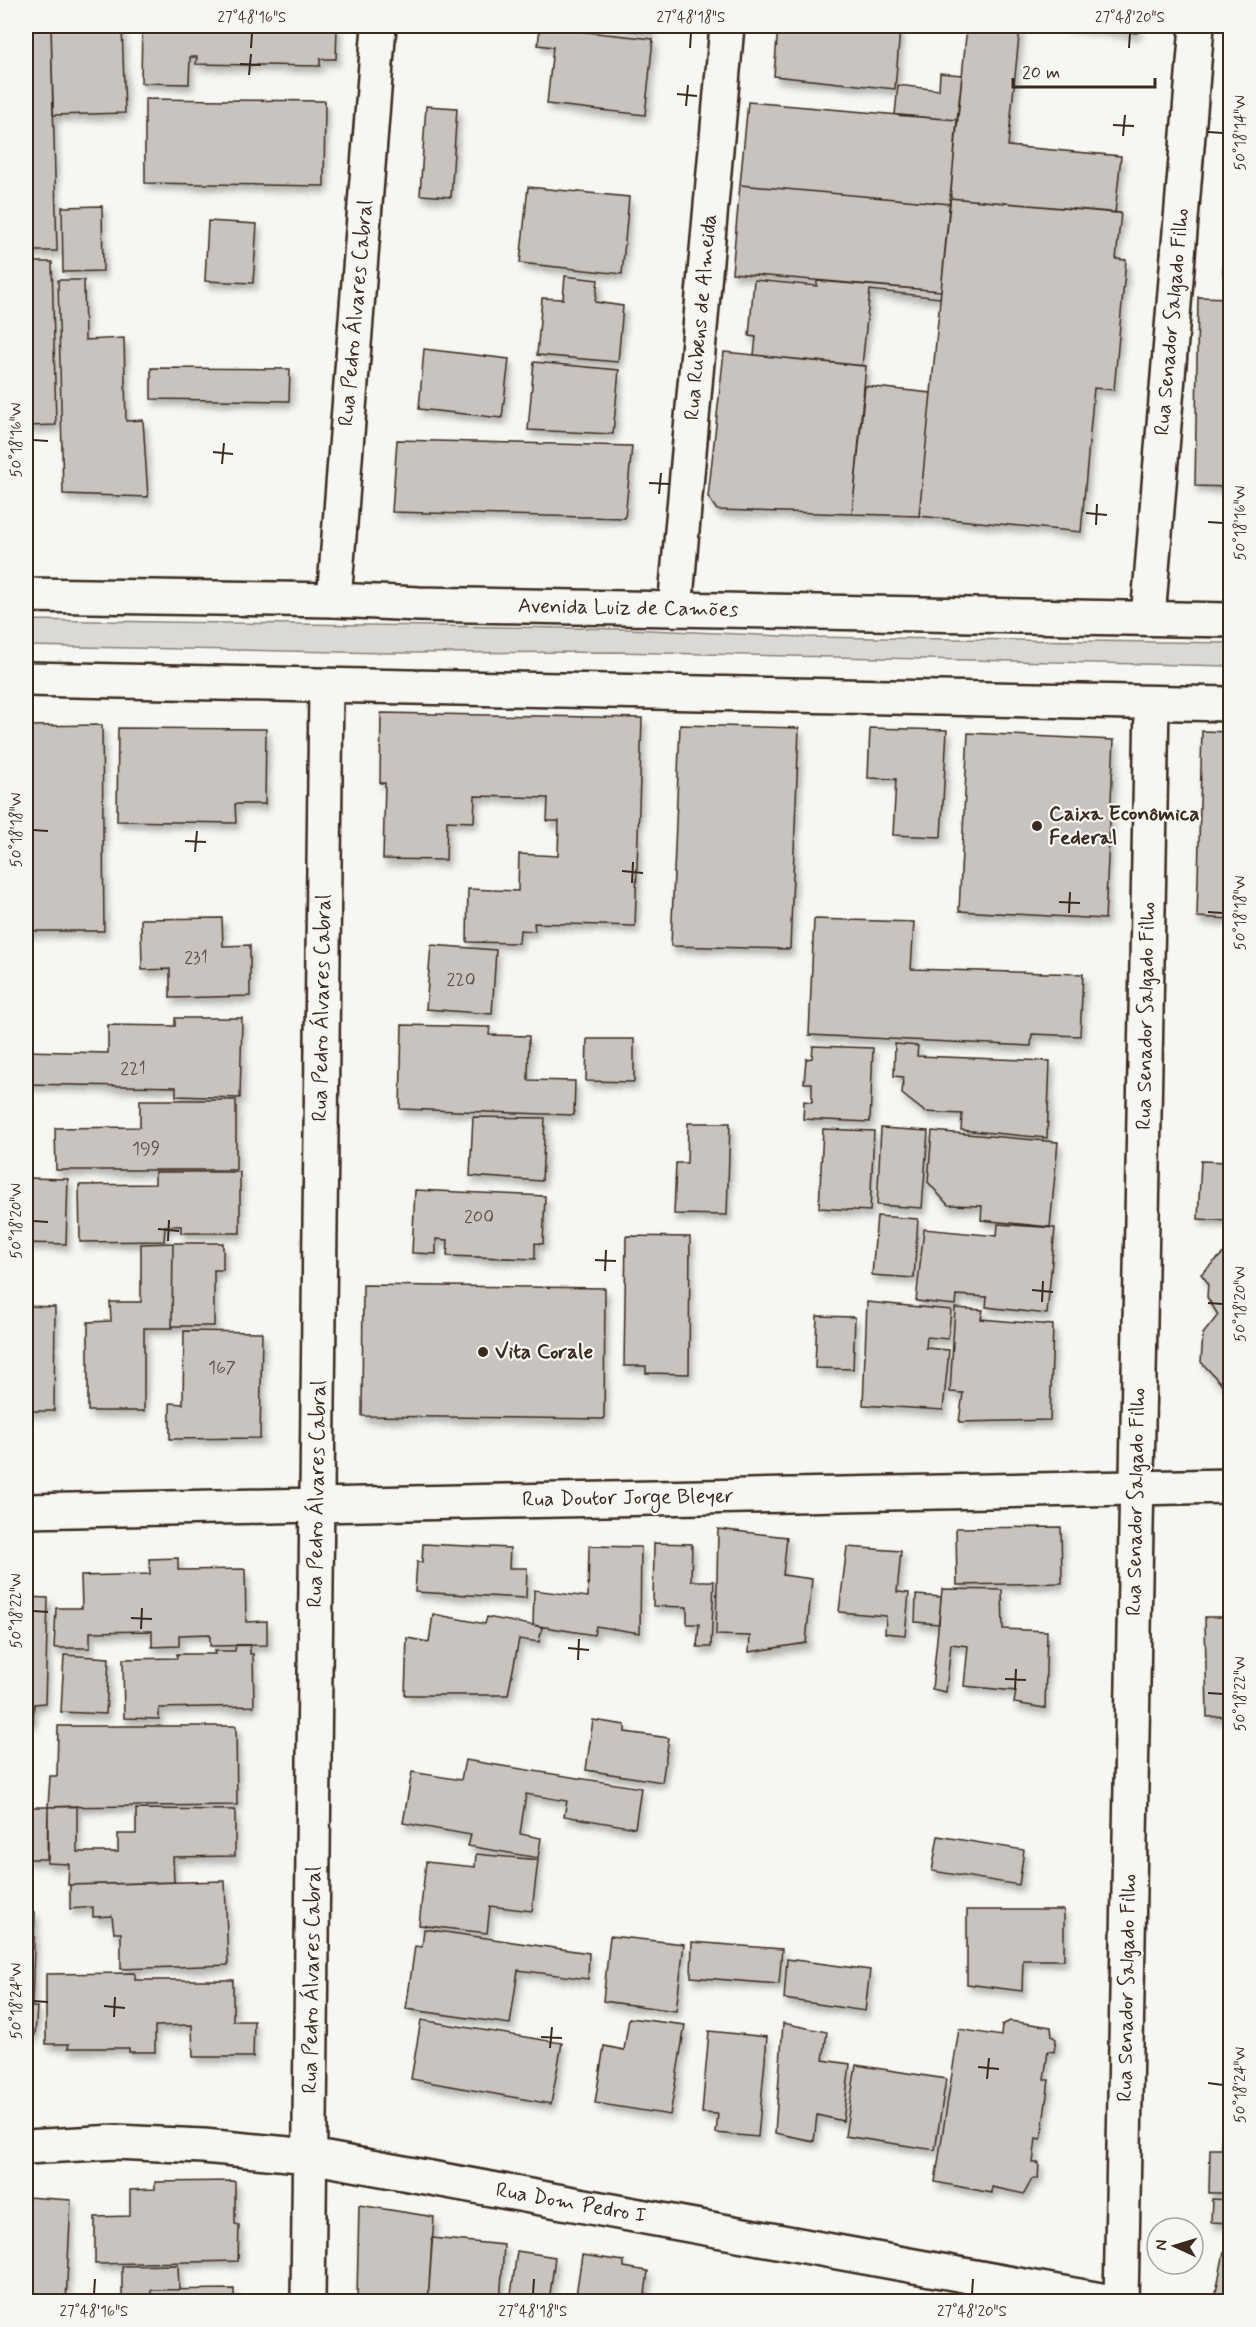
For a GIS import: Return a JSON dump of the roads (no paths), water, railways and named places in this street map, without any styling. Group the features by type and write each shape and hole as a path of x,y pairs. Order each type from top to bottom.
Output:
{"street":[{"name":"Rua Pedro Álvares Cabral","path":"334,600 380,26"},
{"name":"Rua Rubens de Almeida","path":"675,609 727,26"},
{"name":"Rua Senador Salgado Filho","path":"1148,618 1197,26"},
{"name":"Avenida Luiz de Camões","path":"26,595 1230,620"},
{"path":"26,679 1230,704"},
{"name":"Rua Pedro Álvares Cabral","path":"308,2301 327,686"},
{"name":"Rua Senador Salgado Filho","path":"1121,2301 1152,703"},
{"name":"Rua Doutor Jorge Bleyer","path":"26,1511 1230,1486"},
{"name":"Rua Dom Pedro I","path":"26,2147 115,2142 203,2146 310,2156 1112,2301"}],"place":[{"name":"Caixa Econômica Federal","path":"1037,826"},
{"name":"Vita Corale","path":"483,1352"}]}
